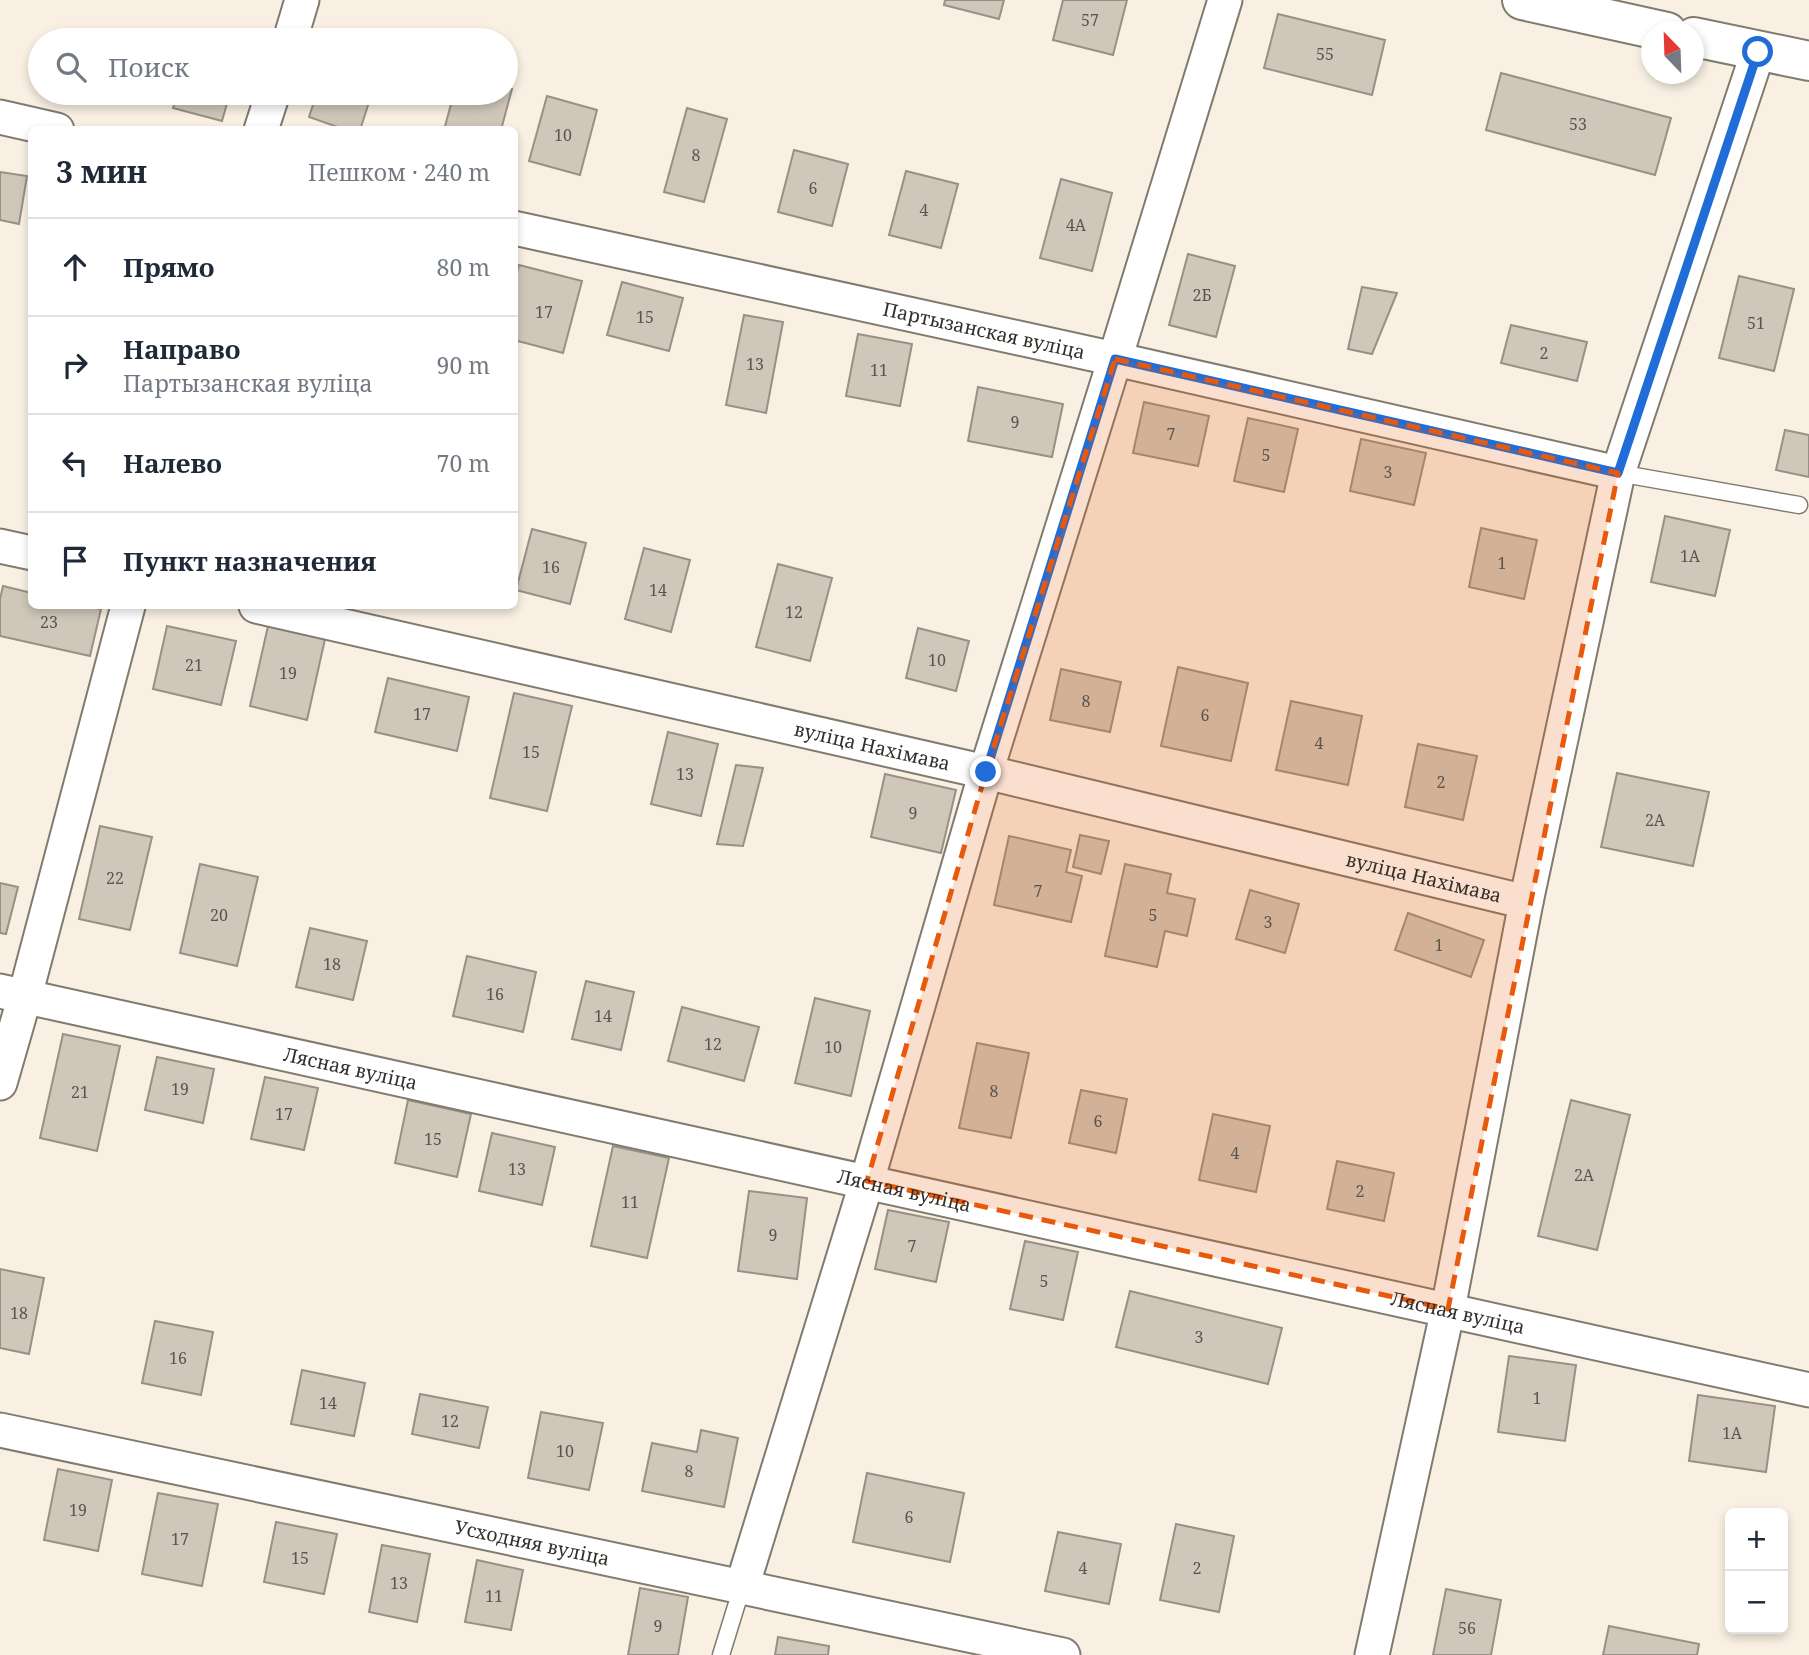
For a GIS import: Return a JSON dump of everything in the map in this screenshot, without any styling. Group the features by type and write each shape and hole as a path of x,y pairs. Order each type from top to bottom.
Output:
{"street":[{"path":"293,28 302,0"},
{"path":"742,1587 867,1181 986,772 1225,0"},
{"path":"1522,0 1641,26"},
{"path":"1704,40 1809,61"},
{"path":"1372,1655 1448,1309 1526,902 1618,473 1758,52"},
{"path":"262,126 269,105"},
{"path":"0,117 39,126"},
{"name":"Партызанская вуліца","path":"518,229 1115,359 1618,473"},
{"path":"0,546 28,553"},
{"path":"0,1083 12,993 127,609"},
{"name":"вуліца Нахімава","path":"269,609 986,772 1526,902"},
{"name":"Лясная вуліца","path":"12,993 1809,1390"},
{"name":"Усходняя вуліца","path":"0,1430 1063,1655"}],"lane":[{"path":"1618,473 1799,505"},
{"path":"722,1655 742,1587"}],"highlighted area":[{"path":"1115,359 1618,473 1448,1309 867,1181 986,772"}],"building":[{"path":"945,0 1004,0 999,19 944,5"},
{"path":"1063,0 1127,0 1113,55 1053,40"},
{"path":"1278,14 1385,40 1372,95 1264,68"},
{"path":"1501,73 1671,118 1655,175 1486,130"},
{"path":"547,96 597,110 580,175 529,161"},
{"path":"174,105 227,105 222,121 173,108"},
{"path":"313,105 368,105 361,126 335,126 309,117"},
{"path":"451,105 508,105 502,126 445,126"},
{"path":"687,108 727,119 704,202 664,192"},
{"path":"794,150 848,164 832,226 778,212"},
{"path":"906,171 958,184 941,248 889,235"},
{"path":"0,172 27,176 19,224 0,220"},
{"path":"1061,179 1112,193 1092,271 1040,258"},
{"path":"1188,254 1235,266 1216,337 1169,325"},
{"path":"519,265 582,281 563,353 518,341"},
{"path":"1739,276 1794,289 1774,371 1719,358"},
{"path":"622,282 683,298 669,351 607,335"},
{"path":"1362,287 1397,293 1372,354 1348,349"},
{"path":"744,315 783,322 766,413 726,405"},
{"path":"1511,325 1587,342 1577,381 1501,363"},
{"path":"858,334 912,344 900,406 846,396"},
{"path":"978,387 1063,404 1052,457 968,441"},
{"path":"1144,402 1209,416 1198,466 1133,453"},
{"path":"1248,418 1298,429 1284,492 1234,481"},
{"path":"1785,430 1809,435 1809,477 1776,470"},
{"path":"1361,439 1426,453 1414,505 1350,491"},
{"path":"1665,516 1730,530 1715,596 1651,582"},
{"path":"1481,528 1537,540 1524,599 1469,587"},
{"path":"532,529 586,543 570,604 518,591"},
{"path":"644,548 690,560 671,632 625,619"},
{"path":"778,564 832,578 810,661 756,647"},
{"path":"3,586 28,592 28,609 101,609 90,656 0,636 0,599"},
{"path":"167,626 236,641 221,705 153,689"},
{"path":"268,626 325,639 307,720 250,706"},
{"path":"918,628 969,641 956,691 906,678"},
{"path":"1178,667 1248,683 1231,761 1161,746"},
{"path":"1061,669 1121,682 1110,732 1050,720"},
{"path":"388,678 469,697 457,751 375,732"},
{"path":"514,693 572,706 547,811 490,798"},
{"path":"1291,701 1362,716 1348,785 1276,770"},
{"path":"668,732 718,744 701,816 651,804"},
{"path":"1418,744 1477,756 1463,820 1405,807"},
{"path":"736,765 763,768 743,846 717,844"},
{"path":"1617,773 1709,792 1693,866 1601,847"},
{"path":"885,774 956,790 941,853 871,837"},
{"path":"100,826 152,837 130,930 79,919"},
{"path":"1080,835 1109,841 1101,874 1073,867"},
{"path":"1009,836 1071,850 1066,872 1082,876 1071,922 994,905"},
{"path":"200,864 258,877 237,966 180,953"},
{"path":"1125,864 1171,874 1167,893 1195,899 1187,936 1165,931 1157,967 1105,956"},
{"path":"0,883 18,887 6,934 0,933"},
{"path":"1250,890 1299,904 1285,953 1236,939"},
{"path":"1408,913 1484,940 1471,977 1395,950"},
{"path":"310,928 367,941 353,1000 296,987"},
{"path":"467,956 536,972 523,1032 453,1016"},
{"path":"586,981 634,992 621,1050 572,1039"},
{"path":"815,998 870,1011 851,1096 795,1083"},
{"path":"682,1007 759,1027 744,1081 668,1061"},
{"path":"63,1034 120,1046 97,1151 40,1138"},
{"path":"977,1043 1029,1053 1011,1138 959,1128"},
{"path":"157,1057 214,1069 203,1123 145,1110"},
{"path":"265,1077 318,1088 304,1150 251,1139"},
{"path":"1081,1090 1127,1099 1116,1153 1069,1143"},
{"path":"408,1100 471,1114 457,1177 395,1163"},
{"path":"1571,1100 1630,1115 1597,1250 1538,1236"},
{"path":"1213,1114 1270,1126 1256,1192 1199,1180"},
{"path":"492,1133 555,1147 542,1205 479,1191"},
{"path":"613,1146 669,1158 647,1258 591,1246"},
{"path":"1337,1161 1394,1173 1384,1221 1327,1209"},
{"path":"749,1191 807,1198 797,1279 738,1271"},
{"path":"888,1210 949,1222 936,1282 875,1269"},
{"path":"1025,1241 1078,1252 1063,1320 1010,1309"},
{"path":"0,1269 44,1278 29,1354 0,1348"},
{"path":"1130,1291 1282,1328 1268,1384 1116,1347"},
{"path":"155,1321 213,1332 201,1395 142,1383"},
{"path":"1509,1356 1576,1365 1565,1441 1498,1432"},
{"path":"302,1370 365,1383 354,1436 291,1424"},
{"path":"420,1394 488,1407 479,1448 412,1434"},
{"path":"1698,1395 1775,1406 1766,1472 1689,1461"},
{"path":"541,1412 603,1423 589,1490 528,1478"},
{"path":"701,1430 738,1438 724,1507 642,1491 652,1443 697,1452"},
{"path":"58,1469 112,1480 98,1551 44,1540"},
{"path":"867,1473 964,1493 950,1562 853,1542"},
{"path":"158,1493 218,1504 202,1586 142,1574"},
{"path":"276,1522 337,1534 324,1594 264,1582"},
{"path":"1176,1524 1234,1536 1219,1612 1160,1600"},
{"path":"1058,1532 1121,1544 1109,1604 1045,1591"},
{"path":"382,1545 430,1554 417,1622 369,1612"},
{"path":"477,1560 523,1570 511,1630 465,1622"},
{"path":"640,1588 688,1597 678,1655 628,1655"},
{"path":"1446,1589 1501,1600 1491,1655 1433,1655"},
{"path":"1609,1626 1699,1644 1697,1655 1603,1655"},
{"path":"778,1637 829,1646 828,1655 775,1655"}],"route":[{"path":"986,772 1115,359 1618,473 1758,52"}]}
